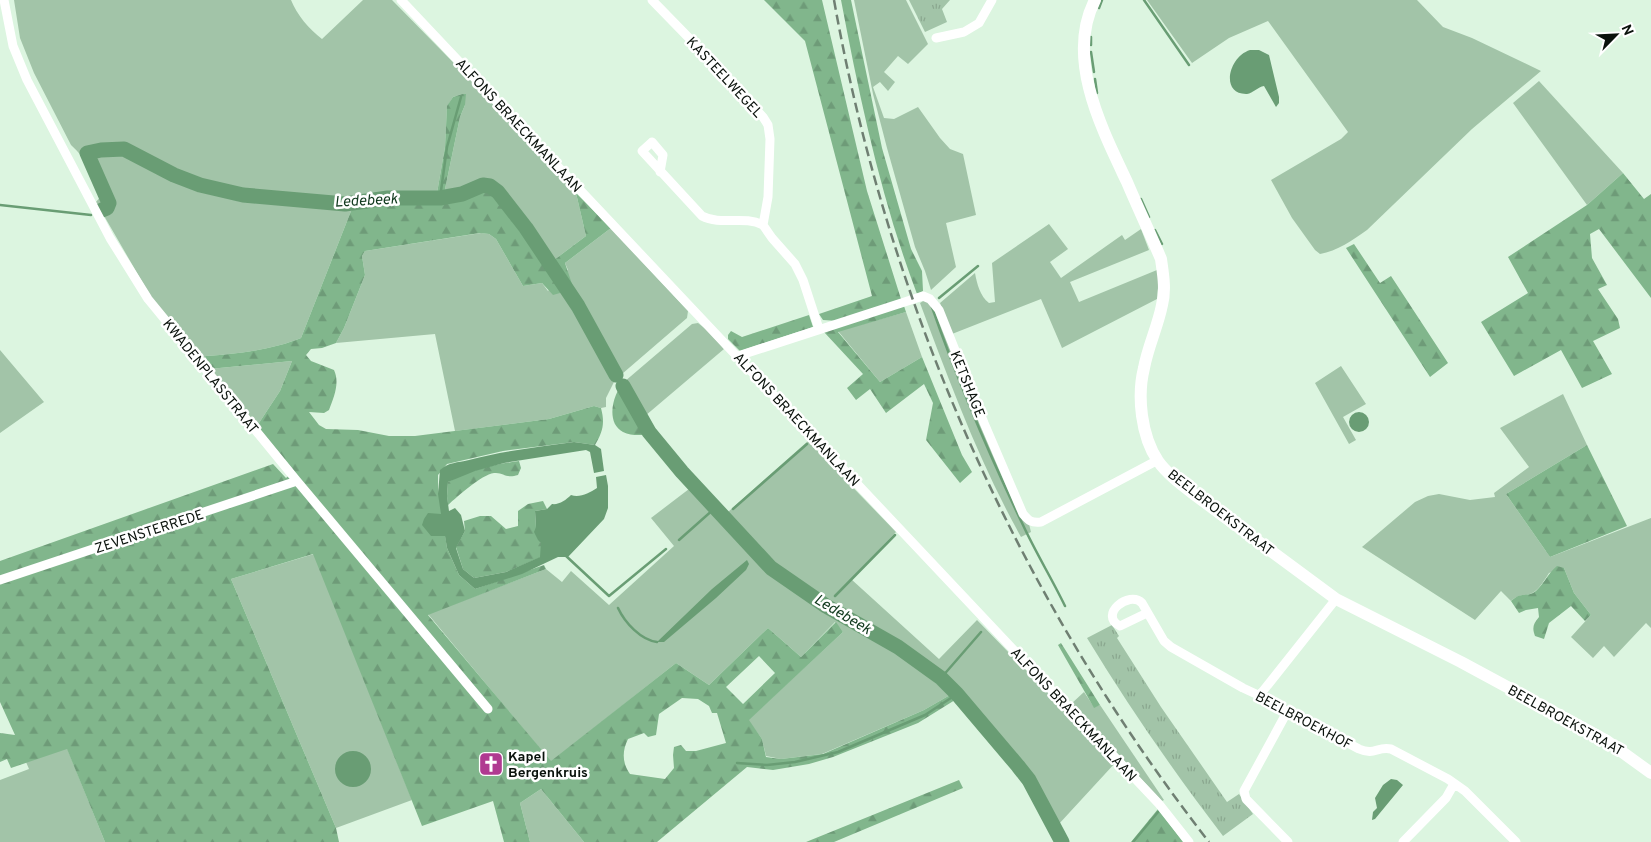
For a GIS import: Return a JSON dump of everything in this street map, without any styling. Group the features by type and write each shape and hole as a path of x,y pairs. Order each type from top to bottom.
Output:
{"street":[{"name":"KWADENPLASSTRAAT","path":"4,0 12,46 27,80 110,238 148,299 488,709"},
{"name":"ALFONS BRAECKMANLAAN","path":"401,0 1160,804 1189,842"},
{"name":"KASTEELWEGEL","path":"652,0 727,77 764,117 768,125 770,139 768,197 763,225"},
{"path":"936,38 964,32 979,23 992,0"},
{"name":"BEELBROEKSTRAAT","path":"1095,0 1088,13 1084,53 1095,112 1161,259 1164,283 1163,304 1144,367 1140,391 1143,421 1158,460 1174,478 1194,495 1336,599 1461,662 1607,741 1651,773"},
{"path":"660,172 702,216 708,219 750,220 763,225 772,238 796,264 819,329"},
{"name":"KETSHAGE","path":"738,356 923,296 930,299 939,310 1023,514 1032,523 1041,522 1158,460"},
{"name":"ZEVENSTERREDE","path":"0,580 297,481"},
{"path":"1259,696 1336,599"},
{"name":"BEELBROEKHOF","path":"1148,613 1164,641 1170,647 1287,712 1368,753 1386,748 1391,749 1454,784 1465,792 1516,842"},
{"path":"1287,712 1244,791 1246,799 1288,842"},
{"path":"1403,842 1446,798 1454,784"}],"green space":[{"path":"14,0 291,0 304,21 322,39 363,0 392,0 495,105 576,193 586,236 554,260 520,213 492,183 482,182 462,191 444,194 460,117 465,105 465,94 453,97 447,107 445,147 437,193 351,197 353,206 301,338 254,351 205,356 209,369 151,297 96,202 101,196 93,175 86,162 71,145 34,73 20,38"},
{"path":"764,0 822,0 867,191 901,299 838,321 823,320 819,314 872,296 805,41"},
{"path":"841,0 851,0 882,148 911,249 922,271 923,291 917,294 882,186"},
{"path":"854,0 906,0 928,44 908,64 898,56 884,72 895,82 888,91 880,82 873,87 884,118 894,119 918,107 950,149 963,154 976,215 946,223 956,267 931,290 915,247 887,148 873,94"},
{"path":"909,0 950,0 942,9 947,22 925,32"},
{"path":"1147,0 1417,0 1443,27 1472,38 1541,71 1472,129 1367,230 1339,248 1320,254 1292,218 1271,180 1341,139 1348,132 1268,21 1229,38 1192,63"},
{"path":"1539,81 1623,173 1587,205 1513,103"},
{"path":"466,94 444,194 462,191 482,182 492,183 520,213 554,260 586,236 576,193 611,228 565,263 572,284 560,293 553,295 542,283 523,286 496,239 489,234 480,233 365,251 362,256 365,275 336,343 322,348 311,349 306,355 311,361 334,370 336,375 336,390 329,410 324,413 309,412 319,425 326,429 358,430 389,436 415,436 549,419 594,406 601,408 603,423 600,436 595,445 574,442 503,451 447,464 438,475 438,488 447,548 459,575 475,589 544,565 546,569 428,615 551,761 676,663 709,685 768,628 801,657 836,622 843,632 749,720 762,739 766,757 781,759 823,754 924,710 950,695 955,700 918,723 833,757 809,764 773,770 747,767 657,842 584,842 541,789 520,803 530,842 504,842 493,801 422,826 313,554 231,579 336,828 339,842 105,842 67,749 11,768 7,759 0,762 0,733 15,735 0,702 0,561 273,464 286,478 294,471 257,426 280,391 292,361 209,369 205,356 254,351 301,338 353,206 351,197 437,193 445,147 447,106 453,97","holes":["759,656 775,673 743,704 726,687","682,698 698,699 709,706 712,713 717,713 726,743 696,751 686,751 681,745 674,747 674,768 665,779 630,774 625,766 624,757 628,739 644,733 648,737 656,735 659,714"]},
{"path":"1623,173 1644,199 1651,194 1651,298 1599,229 1590,234 1592,258 1607,285 1598,289 1618,319 1620,328 1593,341 1612,374 1582,388 1561,350 1514,376 1481,322 1528,293 1508,257 1587,205"},
{"path":"1049,224 1068,249 1050,262 1061,278 1122,235 1125,240 1141,229 1149,250 1070,282 1079,302 1157,270 1159,278 1157,299 1062,348 1041,299 952,334 940,303 975,273 983,297 989,303 995,302 992,263"},
{"path":"611,228 688,311 687,318 615,380 606,398 606,407 594,406 549,419 455,431 435,334 336,343 365,275 362,256 365,251 481,233 489,234 496,239 523,286 542,283 548,291 568,270 565,263"},
{"path":"1354,244 1380,283 1391,276 1448,363 1430,377 1346,248"},
{"path":"925,300 932,303 1029,524 1031,532 1021,537 978,451 954,392 920,303"},
{"path":"904,306 906,312 838,332 880,382 922,357 962,455 972,472 960,483 926,440 933,403 924,384 886,413 870,389 856,400 847,388 863,374 824,332"},
{"path":"906,312 922,357 880,382 838,331"},
{"path":"809,315 813,327 740,351 728,339 731,331 742,337"},
{"path":"698,323 724,349 645,416 624,382 692,324"},
{"path":"0,350 44,402 0,433"},
{"path":"292,361 280,391 257,426 209,369"},
{"path":"1341,366 1366,404 1343,417 1356,440 1349,444 1315,383"},
{"path":"624,382 653,431 689,473 730,515 732,521 725,526 689,489 647,435 629,434 617,428 613,415 614,400"},
{"path":"1563,394 1587,445 1506,494 1550,557 1651,518 1651,628 1646,623 1614,657 1604,646 1593,658 1571,637 1591,615 1574,593 1564,568 1549,573 1540,586 1528,595 1511,601 1501,591 1475,620 1362,547 1415,502 1428,496 1439,494 1470,500 1495,497 1494,493 1529,467 1500,428"},
{"path":"808,441 896,532 851,579 939,659 977,620 1116,762 1058,825 1032,778 946,675 928,665 876,629 809,591 752,545 732,521 728,512"},
{"path":"1587,445 1627,526 1550,557 1506,494"},
{"path":"519,461 521,468 518,475 510,476 494,473 489,475 470,486 448,505 448,482 483,468"},
{"path":"689,489 756,560 793,591 837,618 896,650 950,695 924,710 822,754 781,759 766,756 762,739 748,720 843,632 835,622 801,657 768,628 709,685 676,663 551,762 428,614 546,569 562,582 571,571 609,605 674,546 651,518"},
{"path":"543,501 547,509 535,511 536,527 541,543 541,557 506,572 474,578 463,569 456,547 465,531 464,521 480,516 491,516 506,529 518,526 518,511 528,504"},
{"path":"314,554 412,800 336,828 231,579"},
{"path":"1557,566 1564,568 1574,593 1591,615 1585,621 1571,606 1549,623 1544,639 1535,636 1534,631 1534,624 1539,617 1538,608 1519,613 1511,601 1536,591"},
{"path":"1112,625 1119,636 1117,638 1161,707 1227,802 1239,794 1253,814 1223,836 1152,739 1087,638"},
{"path":"1061,643 1100,705 1094,708 1058,645"},
{"path":"1084,692 1094,707 1100,705 1164,800 1162,801 1071,704"},
{"path":"67,748 105,842 0,842 0,780 29,769 26,762"},
{"path":"959,780 963,788 834,842 806,842"},
{"path":"541,789 584,842 530,842 520,803"},
{"path":"1158,809 1183,842 1131,842"}],"shaded area":[{"path":"1250,50 1259,50 1269,55 1279,97 1279,103 1276,107 1264,86 1247,94 1238,93 1233,89 1230,82 1232,67 1242,54"},
{"path":"1355,412 1363,412 1369,418 1369,426 1363,432 1355,432 1349,426 1349,418"},
{"path":"574,442 595,445 601,449 604,471 594,473 590,452 586,450 504,463 475,471 448,482 449,511 455,508 461,515 465,531 456,548 463,569 474,578 506,572 540,557 541,543 534,532 536,527 535,511 547,509 552,504 562,502 571,495 591,492 597,488 596,477 606,475 608,508 604,519 568,557 558,557 522,574 475,589 459,575 447,548 445,536 431,536 422,525 428,513 441,514 438,494 440,470 450,464 495,454"},
{"path":"747,560 749,564 746,570 716,598 664,642 657,642 712,589"},
{"path":"353,751 360,752 366,756 370,762 370,776 366,782 360,786 353,787 346,786 340,782 336,776 335,769 336,762 340,756 346,752"},
{"path":"1391,779 1397,780 1403,785 1375,819 1372,820 1373,812 1377,808 1375,798 1383,785"}],"waterway":[{"path":"1099,8 1102,0"},
{"path":"1144,0 1189,65"},
{"path":"1091,37 1091,45"},
{"path":"1091,52 1094,72"},
{"path":"1095,79 1097,93"},
{"path":"440,198 447,147 461,97"},
{"name":"Ledebeek","path":"102,210 107,208 109,203 87,153 101,150 124,149 174,175 200,185 243,195 345,204 388,198 440,198 462,194 483,185 490,186 498,192 526,228 578,306 616,375"},
{"path":"1141,199 1149,217"},
{"name":"Ledebeek","path":"0,205 91,215"},
{"path":"1155,230 1162,244"},
{"path":"939,298 978,266"},
{"path":"932,307 974,418 998,472 1065,606"},
{"name":"Ledebeek","path":"623,386 649,432 682,472 771,568 826,606 898,647 941,678 957,694 1029,780 1062,842"},
{"path":"733,509 807,444"},
{"path":"679,540 715,508"},
{"path":"835,596 895,535"},
{"path":"565,555 609,596 666,549"},
{"path":"618,608 634,630 645,638 657,642"},
{"path":"941,678 981,632"},
{"path":"737,763 767,765 795,762 838,752 925,715 957,694"},
{"path":"1133,842 1158,812"}],"railway":[{"path":"834,0 858,114 889,226 926,336 970,444 1021,548 1077,650 1140,748 1209,842"}],"place":[{"name":"Kapel Bergenkruis","path":"491,764"}]}
